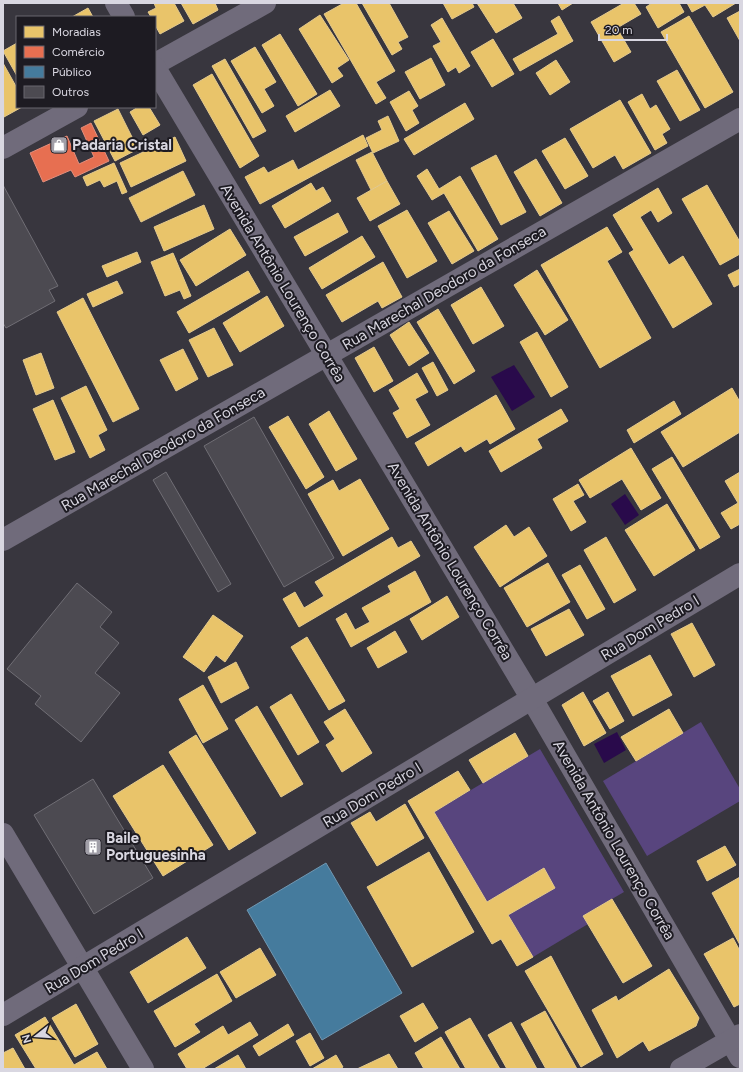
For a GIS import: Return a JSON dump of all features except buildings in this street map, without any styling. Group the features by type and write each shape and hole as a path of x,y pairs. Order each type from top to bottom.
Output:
{"street":[{"path":"116,3 123,16"},
{"path":"156,63 265,3"},
{"name":"Avenida Antônio Lourenço Corrêa","path":"156,70 737,1044"},
{"path":"3,148 75,108"},
{"name":"Rua Marechal Deodoro da Fonseca","path":"3,540 740,119"},
{"name":"Rua Dom Pedro I","path":"3,1015 740,574"},
{"path":"3,834 143,1069"},
{"path":"681,1069 737,1044"}],"shaded area":[{"path":"514,365 535,397 512,411 491,377"},
{"path":"625,494 639,515 625,525 611,504"},
{"path":"701,722 740,789 740,801 647,856 603,781"},
{"path":"617,732 626,750 604,763 594,744"},
{"path":"540,749 624,892 583,916 588,924 533,957 508,915 555,888 543,869 487,902 434,812"}],"place":[{"name":"Padaria Cristal","path":"59,145"},
{"name":"Baile Portuguesinha","path":"93,847"}]}
